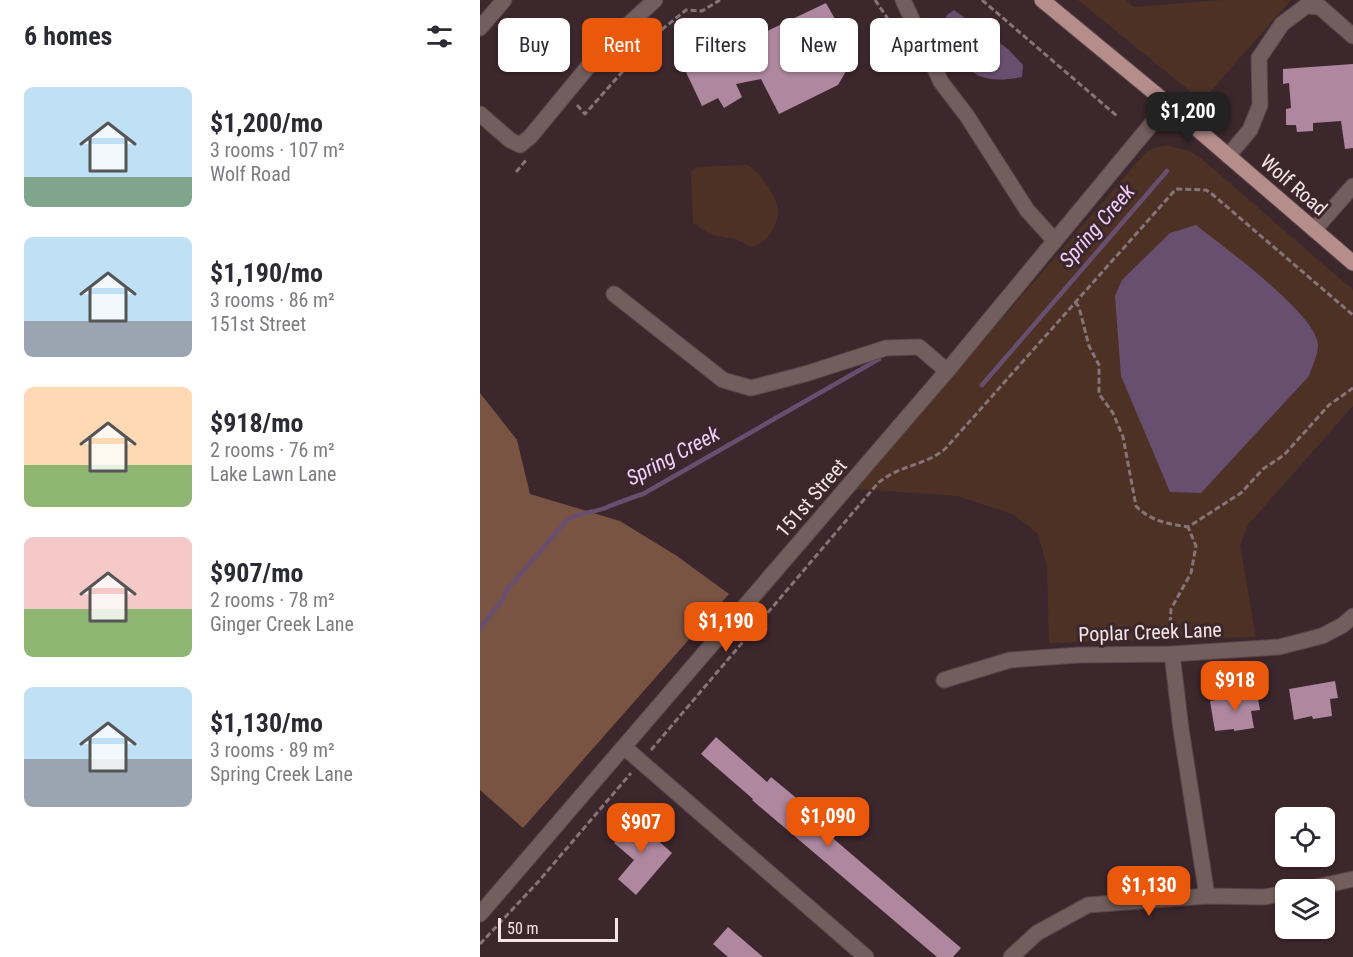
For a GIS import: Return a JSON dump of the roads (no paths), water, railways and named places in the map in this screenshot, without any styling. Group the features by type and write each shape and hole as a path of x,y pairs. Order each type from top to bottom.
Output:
{"main road":[{"name":"Wolf Road","path":"1042,0 1168,104 1353,264"}],"street":[{"path":"480,28 504,0"},
{"path":"480,114 510,140 520,145 606,45 655,0"},
{"path":"903,0 941,82 968,116 1028,210 1055,241"},
{"path":"1228,156 1250,130 1260,105 1259,58 1282,24 1306,6 1320,7 1353,36"},
{"name":"151st Street","path":"480,914 947,371 1168,104"},
{"path":"1314,230 1353,186"},
{"path":"614,294 723,380 751,388 806,374 886,348 919,347 947,371"},
{"name":"Poplar Creek Lane","path":"944,680 1010,660 1079,655 1170,654 1279,646 1322,636 1343,625 1353,616"},
{"path":"1170,654 1207,896"},
{"path":"624,747 866,957"},
{"path":"1335,883 1353,879"},
{"path":"1011,957 1037,933 1088,905 1207,896 1264,897 1275,895"}],"waterway":[{"name":"Spring Creek","path":"982,385 1167,171"},
{"name":"Spring Creek","path":"480,628 503,599 506,591 567,520 643,494 879,359"}]}
